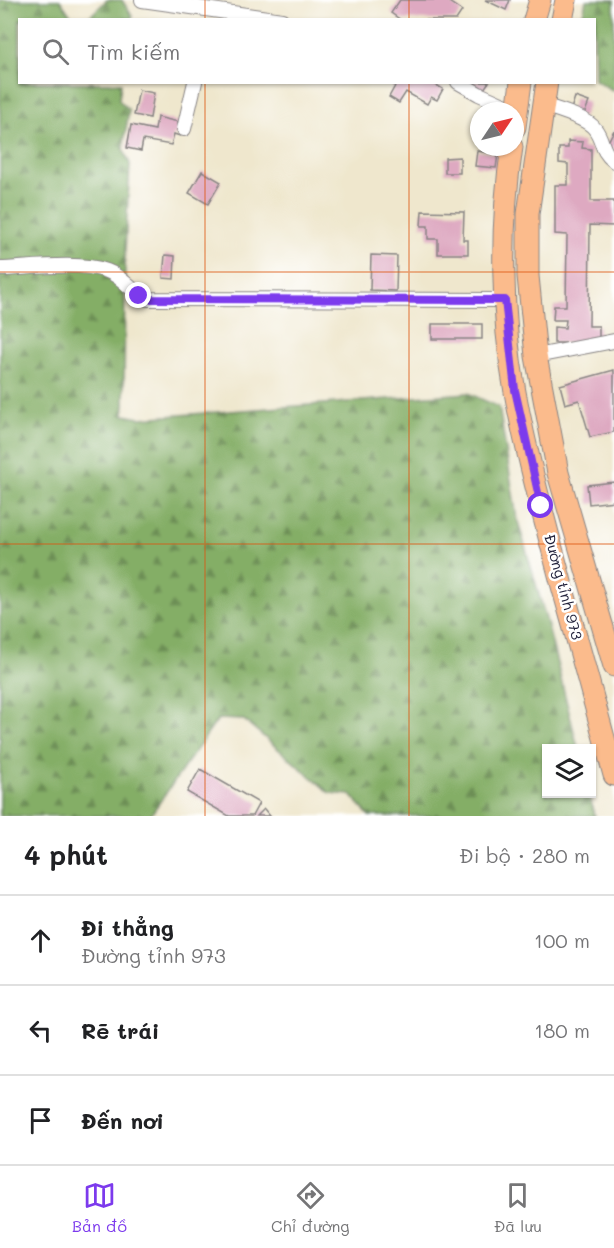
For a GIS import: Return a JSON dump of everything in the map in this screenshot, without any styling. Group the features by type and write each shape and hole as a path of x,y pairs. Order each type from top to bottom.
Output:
{"main road":[{"path":"535,18 540,0"},
{"path":"562,18 566,0"},
{"path":"518,102 521,84"},
{"name":"Đường tỉnh 973","path":"547,84 528,214 528,276 536,356 558,473 614,666"},
{"name":"Đường tỉnh 973","path":"511,156 504,269 505,300 515,390 541,506 614,775"}],"street":[{"path":"142,0 209,15 253,18"},
{"path":"184,129 195,84"},
{"path":"462,84 491,102"},
{"path":"543,105 588,123 595,129 601,146 614,161"},
{"path":"0,269 94,267 114,274 134,292 148,299 505,300"},
{"path":"536,356 614,340"}],"green space":[{"path":"0,0 60,0 72,18 18,18 18,84 121,84 119,100 129,110 123,149 130,164 125,250 124,415 140,418 468,393 499,407 517,518 546,619 577,744 542,744 542,798 590,798 595,816 369,816 351,795 330,793 244,720 218,719 150,816 0,816"},
{"path":"107,0 122,0 132,16 132,18 88,18"},
{"path":"586,0 614,0 614,91 596,81 596,18 582,18"}],"building":[{"path":"400,0 446,0 462,11 457,18 398,18 391,13"},
{"path":"485,0 510,0 506,10"},
{"path":"392,84 434,84 443,89 437,100 431,97 427,104 406,92 399,103 389,97 395,86"},
{"path":"468,84 488,84 481,93"},
{"path":"139,90 154,93 150,118 134,115"},
{"path":"575,97 589,102 583,117 570,112"},
{"path":"157,117 183,123 180,136 174,134 171,145 143,140 141,151 127,148 131,125 155,130"},
{"path":"614,130 614,150 606,146"},
{"path":"568,141 583,142 582,148 591,149 591,201 614,201 614,226 590,225 589,326 599,326 599,339 588,339 588,343 554,343 554,327 565,328 566,320 553,320 554,306 566,306 567,235 555,234 555,185 568,185 568,164 559,163 559,148 568,148"},
{"path":"476,156 498,156 496,168 475,166"},
{"path":"460,157 460,173 445,173 445,158"},
{"path":"202,171 221,182 208,204 189,193"},
{"path":"422,211 464,212 463,240 468,240 468,254 438,254 438,239 428,239 428,226 421,226"},
{"path":"165,255 175,256 174,279 163,278"},
{"path":"371,255 397,256 396,291 370,290"},
{"path":"432,324 482,324 482,339 432,339"},
{"path":"614,370 614,432 590,437 579,400 565,404 560,385"},
{"path":"614,482 614,501 589,504 587,485"},
{"path":"200,769 259,803 252,816 229,816 187,792"},
{"path":"264,809 270,816 257,816"}],"route":[{"path":"139,296 148,299 194,297 505,300 515,390 541,506"}]}
